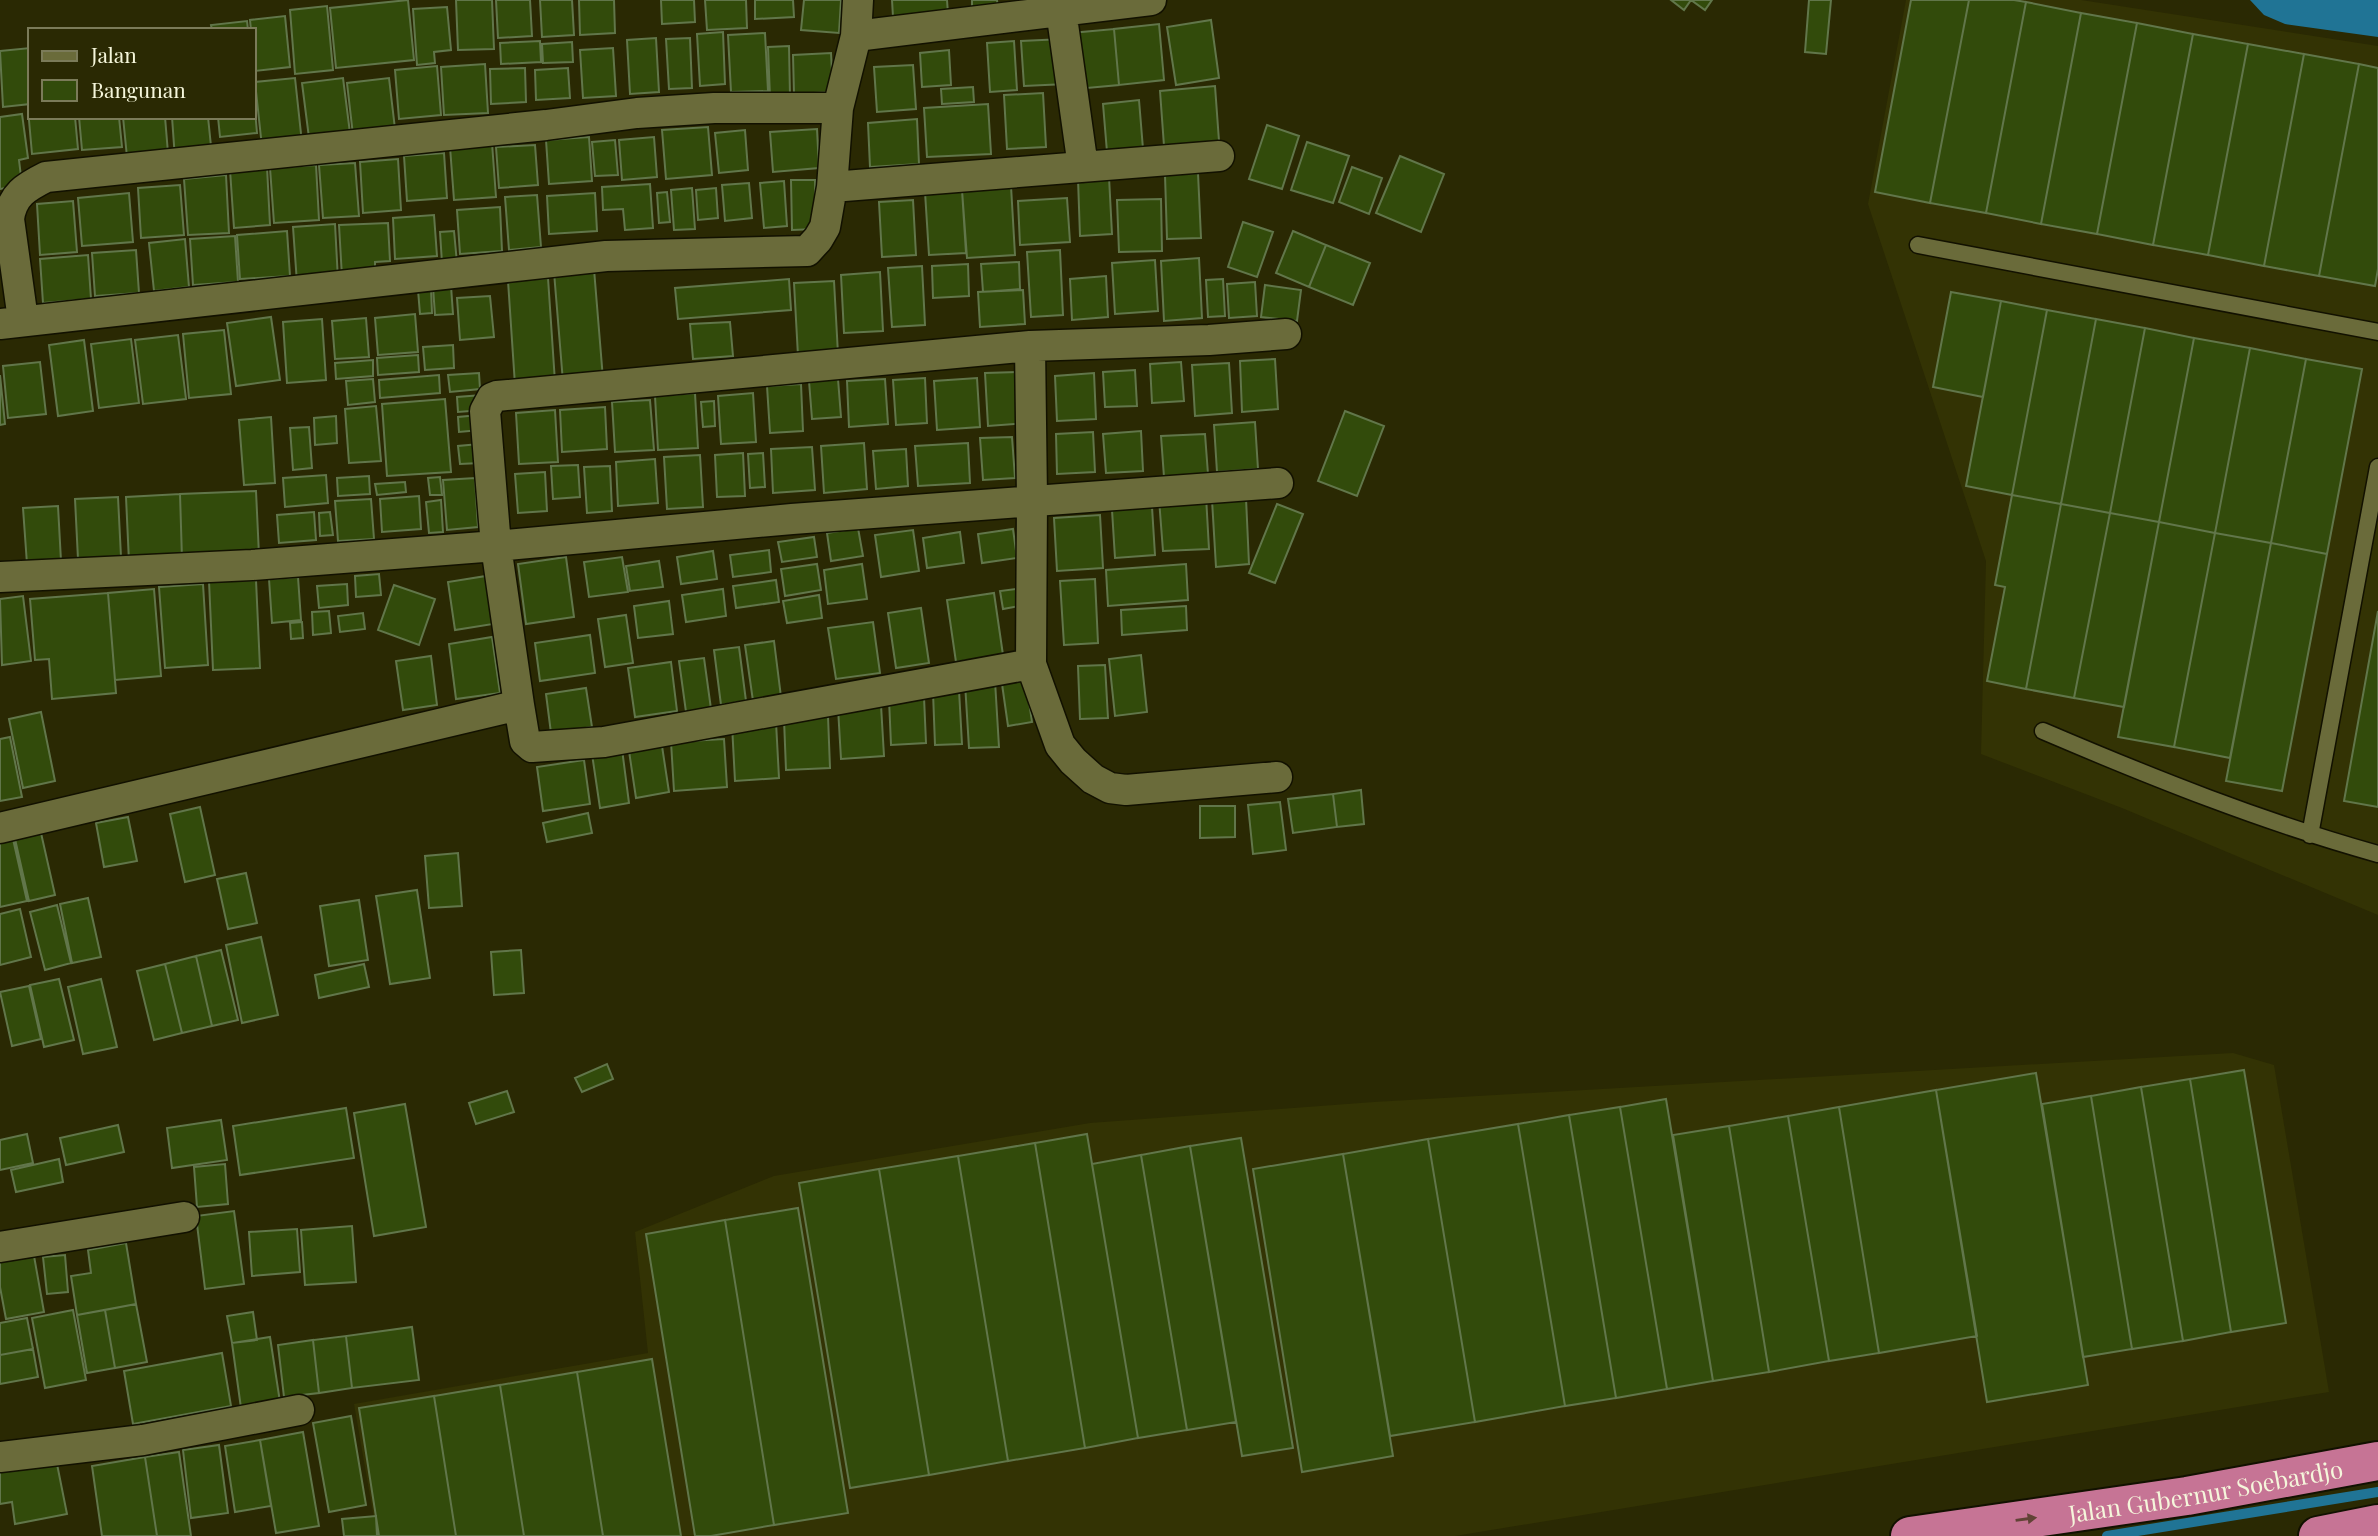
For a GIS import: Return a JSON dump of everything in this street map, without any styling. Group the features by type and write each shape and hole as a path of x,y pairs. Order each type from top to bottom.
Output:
{"highway":[{"name":"Jalan Gubernur Soebardjo","path":"1910,1536 2187,1496 2378,1461"},
{"path":"2318,1536 2378,1524"}],"street":[{"path":"838,108 714,108 637,113 46,177 25,187 16,196 10,211 11,322 606,256 807,251 824,227 832,187 838,108 856,36 858,0"},
{"path":"856,36 1151,0"},
{"path":"1061,10 1083,167"},
{"path":"832,187 1219,156"},
{"path":"1031,664 604,742 532,747 525,741 496,547 485,411 492,398 497,396 1030,346 1209,340 1286,334"},
{"path":"1030,346 1031,664 1060,745 1093,779 1110,788 1126,790 1277,777"},
{"path":"0,577 252,565 496,547 1032,499 1278,483"},
{"path":"0,828 519,705"},
{"path":"0,1247 184,1217"},
{"path":"0,1457 143,1440 299,1410"}],"lane":[{"path":"1918,245 2378,332"},
{"path":"2310,835 2378,467"},
{"path":"2043,732 2168,784 2310,835 2378,854"}],"shaded area":[{"path":"1906,0 2081,0 2378,46 2378,915 2122,808 1981,754 1986,561 1868,204"},
{"path":"2233,1053 2274,1065 2329,1392 1455,1536 377,1536 354,1404 648,1353 635,1232 774,1176 1090,1123 1374,1102"}],"water":[{"path":"2250,0 2378,0 2378,37 2285,24 2264,15"}],"building":[{"path":"408,0 414,60 336,68 330,8"},
{"path":"456,0 492,0 494,49 458,50"},
{"path":"496,0 530,0 532,36 498,38"},
{"path":"540,0 572,0 574,35 542,37"},
{"path":"579,0 614,0 615,33 580,35"},
{"path":"661,0 694,0 695,22 662,24"},
{"path":"705,0 746,0 747,28 707,30"},
{"path":"755,0 793,0 794,17 755,19"},
{"path":"804,0 841,0 839,33 801,30"},
{"path":"892,0 947,0 948,14 893,17"},
{"path":"972,0 997,0 998,9 972,11"},
{"path":"1671,0 1691,0 1684,10"},
{"path":"1691,0 1712,0 1705,10"},
{"path":"1809,0 1831,0 1826,54 1805,52"},
{"path":"1911,0 1969,0 1930,203 1875,192"},
{"path":"1969,0 2026,2 1986,213 1930,203"},
{"path":"2026,2 2081,13 2041,224 1986,213"},
{"path":"327,6 333,70 295,74 290,10"},
{"path":"447,7 451,50 434,52 435,63 417,65 413,9"},
{"path":"2081,13 2137,23 2097,234 2041,224"},
{"path":"285,16 290,67 256,71 256,28 251,28 250,20"},
{"path":"1211,20 1219,78 1176,85 1167,27"},
{"path":"247,21 248,28 212,28 211,25"},
{"path":"2137,23 2193,34 2153,245 2097,234"},
{"path":"1159,24 1164,80 1119,85 1114,29"},
{"path":"1114,29 1119,85 1076,89 1071,33"},
{"path":"723,32 725,84 700,86 697,34"},
{"path":"765,33 768,91 731,92 728,35"},
{"path":"2193,34 2248,44 2208,255 2153,245"},
{"path":"656,38 659,92 630,94 627,40"},
{"path":"690,38 692,88 669,89 666,39"},
{"path":"1063,39 1066,84 1024,86 1021,41"},
{"path":"540,41 541,62 501,64 500,43"},
{"path":"1014,41 1017,90 990,92 987,43"},
{"path":"572,42 573,62 543,63 542,44"},
{"path":"2248,44 2304,54 2264,266 2208,255"},
{"path":"789,46 790,96 770,97 768,47"},
{"path":"28,48 28,104 3,107 0,51"},
{"path":"613,48 616,96 583,98 580,50"},
{"path":"949,50 951,85 922,87 920,53"},
{"path":"831,53 833,92 794,94 793,55"},
{"path":"2304,54 2359,64 2319,276 2264,266"},
{"path":"485,64 488,113 444,115 441,67"},
{"path":"2359,64 2378,68 2378,269 2375,286 2319,276"},
{"path":"913,65 916,109 877,112 874,67"},
{"path":"437,66 441,115 399,119 395,70"},
{"path":"525,68 526,102 491,104 490,69"},
{"path":"568,68 570,98 536,100 535,70"},
{"path":"295,78 302,143 262,147 256,82"},
{"path":"343,78 350,133 309,138 302,83"},
{"path":"389,78 395,129 353,135 347,83"},
{"path":"1215,86 1219,141 1164,146 1160,91"},
{"path":"973,87 974,102 942,104 941,89"},
{"path":"1043,93 1046,147 1007,149 1004,95"},
{"path":"1139,100 1143,149 1107,152 1103,104"},
{"path":"988,104 991,154 927,157 924,108"},
{"path":"22,114 28,158 19,160 22,185 0,189 0,117"},
{"path":"29,119 75,119 78,149 32,154"},
{"path":"79,119 119,119 122,147 82,150"},
{"path":"123,119 165,119 168,153 127,157"},
{"path":"172,119 208,119 212,156 175,159"},
{"path":"218,119 256,119 257,133 220,137"},
{"path":"917,119 919,164 870,167 868,123"},
{"path":"1267,125 1299,136 1282,189 1249,179"},
{"path":"708,127 712,175 666,179 662,130"},
{"path":"817,129 819,168 773,172 770,132"},
{"path":"745,130 748,170 719,173 715,133"},
{"path":"589,137 592,181 549,184 546,140"},
{"path":"654,137 657,177 622,180 619,140"},
{"path":"615,140 618,175 595,176 592,142"},
{"path":"1307,142 1349,156 1333,203 1291,190"},
{"path":"492,143 496,197 454,200 450,147"},
{"path":"535,145 538,185 499,188 496,147"},
{"path":"444,153 447,198 407,201 404,156"},
{"path":"1400,156 1444,174 1421,232 1376,213"},
{"path":"398,159 401,210 363,213 360,162"},
{"path":"355,163 359,216 323,218 319,165"},
{"path":"316,165 319,220 274,223 270,168"},
{"path":"267,167 270,225 234,228 230,170"},
{"path":"1352,167 1382,178 1369,214 1339,202"},
{"path":"1198,173 1201,238 1167,239 1165,175"},
{"path":"226,175 229,233 188,235 184,179"},
{"path":"1109,177 1112,234 1080,236 1078,179"},
{"path":"791,180 815,180 816,229 792,230"},
{"path":"784,181 787,226 764,228 760,183"},
{"path":"749,183 752,218 725,221 722,185"},
{"path":"650,184 653,228 625,230 623,209 603,210 602,187"},
{"path":"180,185 184,235 141,238 138,188"},
{"path":"1011,186 1015,255 967,258 962,190"},
{"path":"692,188 695,229 674,230 671,190"},
{"path":"716,188 718,218 698,220 696,190"},
{"path":"962,190 966,253 929,255 925,192"},
{"path":"667,192 670,222 659,223 657,193"},
{"path":"129,193 133,242 82,246 78,198"},
{"path":"595,193 597,231 549,234 547,196"},
{"path":"537,195 541,247 509,250 505,197"},
{"path":"1067,198 1070,242 1020,245 1018,201"},
{"path":"1161,199 1162,251 1119,252 1117,200"},
{"path":"913,200 916,255 882,257 879,202"},
{"path":"73,201 77,252 40,255 37,204"},
{"path":"500,207 502,251 460,254 457,210"},
{"path":"434,215 437,256 395,259 393,218"},
{"path":"1243,222 1273,232 1257,277 1228,267"},
{"path":"388,223 390,261 375,262 375,275 342,277 339,225"},
{"path":"335,224 338,280 297,283 293,227"},
{"path":"287,231 290,276 240,279 237,235"},
{"path":"454,231 457,263 442,263 440,232"},
{"path":"1293,231 1326,245 1309,287 1276,273"},
{"path":"235,236 238,282 193,285 190,239"},
{"path":"185,239 189,287 154,291 149,243"},
{"path":"1326,245 1370,263 1353,305 1309,287"},
{"path":"136,250 139,293 95,296 92,253"},
{"path":"1060,250 1063,315 1031,317 1027,252"},
{"path":"88,255 91,299 43,303 40,259"},
{"path":"1199,258 1202,318 1164,321 1161,261"},
{"path":"1155,260 1158,311 1115,314 1112,263"},
{"path":"1019,262 1020,289 983,292 981,264"},
{"path":"968,264 969,296 933,298 932,266"},
{"path":"922,266 925,325 892,327 888,268"},
{"path":"594,269 603,379 563,382 554,272"},
{"path":"880,272 883,331 844,333 841,275"},
{"path":"1106,276 1108,317 1072,320 1070,279"},
{"path":"548,278 555,382 515,385 508,281"},
{"path":"789,279 791,310 678,319 675,288"},
{"path":"1223,279 1225,316 1208,317 1206,280"},
{"path":"834,281 838,354 798,356 794,283"},
{"path":"1255,282 1257,316 1229,318 1227,284"},
{"path":"1265,285 1301,290 1297,321 1261,317"},
{"path":"451,286 453,314 435,315 433,287"},
{"path":"431,289 432,313 420,314 418,290"},
{"path":"1023,290 1025,324 980,327 978,292"},
{"path":"1951,292 2001,301 1983,397 1933,387"},
{"path":"490,296 494,337 460,340 457,298"},
{"path":"2001,301 2047,310 2012,495 1966,486"},
{"path":"2047,310 2096,319 2061,504 2012,495"},
{"path":"415,314 418,352 378,355 375,318"},
{"path":"271,317 280,380 236,386 227,323"},
{"path":"366,318 369,357 335,359 332,321"},
{"path":"322,319 326,380 287,383 283,322"},
{"path":"2096,319 2145,328 2110,513 2061,504"},
{"path":"730,322 733,356 693,359 690,324"},
{"path":"2145,328 2194,338 2159,522 2110,513"},
{"path":"224,330 231,394 189,398 183,334"},
{"path":"178,335 186,399 143,404 135,340"},
{"path":"2194,338 2250,348 2215,533 2159,522"},
{"path":"131,339 139,403 99,408 91,344"},
{"path":"84,340 93,411 58,416 49,345"},
{"path":"453,345 454,368 425,370 423,347"},
{"path":"2250,348 2306,359 2271,543 2215,533"},
{"path":"418,355 419,372 378,375 377,358"},
{"path":"1275,359 1278,409 1242,412 1240,361"},
{"path":"2306,359 2362,369 2327,554 2271,543"},
{"path":"373,360 373,376 336,379 335,363"},
{"path":"40,362 46,414 8,418 3,366"},
{"path":"1181,362 1184,401 1152,403 1150,364"},
{"path":"1229,363 1232,413 1195,416 1192,365"},
{"path":"1135,370 1137,406 1105,407 1103,372"},
{"path":"1022,372 1026,423 988,426 985,373"},
{"path":"479,373 480,389 450,392 448,375"},
{"path":"1094,373 1096,419 1057,421 1055,376"},
{"path":"0,375 5,424 0,425"},
{"path":"439,375 440,393 380,398 379,380"},
{"path":"925,378 927,423 896,425 893,380"},
{"path":"977,378 980,427 937,430 934,381"},
{"path":"373,379 375,402 348,405 346,381"},
{"path":"838,379 841,417 812,419 809,381"},
{"path":"885,379 888,424 849,427 847,381"},
{"path":"801,384 803,431 770,433 767,386"},
{"path":"695,393 698,448 658,450 655,396"},
{"path":"753,393 756,442 721,444 718,396"},
{"path":"482,395 483,410 458,412 457,397"},
{"path":"445,399 451,472 387,476 382,404"},
{"path":"650,400 654,450 615,452 612,402"},
{"path":"714,401 715,426 703,427 701,402"},
{"path":"376,406 381,461 349,463 345,409"},
{"path":"605,407 607,449 562,452 560,410"},
{"path":"555,410 558,462 519,464 516,413"},
{"path":"1345,411 1384,426 1357,496 1318,481"},
{"path":"479,415 480,430 459,432 458,417"},
{"path":"336,416 337,443 315,445 314,418"},
{"path":"271,417 275,483 244,485 239,420"},
{"path":"1255,422 1258,469 1217,472 1214,425"},
{"path":"309,427 312,468 293,470 290,428"},
{"path":"1141,431 1143,471 1106,473 1103,434"},
{"path":"1093,432 1095,472 1057,474 1056,434"},
{"path":"1205,434 1208,474 1164,477 1161,436"},
{"path":"1012,437 1015,478 983,480 980,438"},
{"path":"864,443 867,489 824,493 821,446"},
{"path":"968,443 970,483 918,486 915,446"},
{"path":"479,444 480,463 460,464 458,446"},
{"path":"812,447 815,490 773,493 771,449"},
{"path":"906,449 908,486 876,489 873,451"},
{"path":"743,453 745,496 717,497 715,455"},
{"path":"763,453 765,487 750,488 748,454"},
{"path":"700,455 703,507 667,509 664,457"},
{"path":"655,459 658,503 618,506 616,462"},
{"path":"578,465 580,497 553,499 551,466"},
{"path":"610,466 612,511 587,513 584,467"},
{"path":"545,472 547,511 518,513 515,474"},
{"path":"326,475 328,503 285,507 283,478"},
{"path":"369,476 370,494 338,496 337,478"},
{"path":"440,477 442,495 430,495 428,478"},
{"path":"475,478 478,527 447,530 443,480"},
{"path":"405,482 406,492 377,495 375,484"},
{"path":"256,491 259,555 182,559 180,494"},
{"path":"180,494 182,559 129,562 126,497"},
{"path":"2012,495 2061,504 2026,689 1987,681 2005,587 1995,585"},
{"path":"419,496 421,529 382,532 380,499"},
{"path":"1206,496 1209,549 1163,551 1159,499"},
{"path":"118,497 121,557 78,559 75,499"},
{"path":"1246,498 1249,564 1216,567 1212,500"},
{"path":"371,499 374,539 338,541 335,501"},
{"path":"441,500 443,532 429,533 426,502"},
{"path":"1277,504 1303,514 1275,583 1249,573"},
{"path":"2061,504 2110,513 2074,698 2026,689"},
{"path":"58,506 61,561 27,564 23,508"},
{"path":"1152,507 1155,555 1115,558 1112,510"},
{"path":"314,512 316,540 279,543 277,515"},
{"path":"330,512 333,535 320,536 319,513"},
{"path":"2110,513 2159,522 2124,707 2074,698"},
{"path":"1100,515 1103,568 1057,571 1054,518"},
{"path":"2159,522 2215,533 2174,747 2118,737"},
{"path":"858,528 863,556 831,561 827,533"},
{"path":"1013,529 1017,558 982,563 978,534"},
{"path":"913,530 919,571 881,577 875,535"},
{"path":"960,532 964,563 927,568 923,538"},
{"path":"2215,533 2271,543 2230,758 2174,747"},
{"path":"814,537 817,557 782,562 778,542"},
{"path":"2271,543 2327,554 2282,791 2226,781"},
{"path":"769,550 771,572 733,577 730,555"},
{"path":"713,551 717,579 681,584 677,557"},
{"path":"566,557 574,617 526,624 518,564"},
{"path":"622,557 628,592 589,597 584,562"},
{"path":"659,561 663,587 630,591 626,566"},
{"path":"817,564 821,590 785,596 781,569"},
{"path":"862,564 867,599 828,604 824,570"},
{"path":"1186,564 1188,600 1108,606 1106,570"},
{"path":"379,574 381,595 356,597 355,576"},
{"path":"486,576 493,624 455,630 448,582"},
{"path":"298,577 301,620 272,623 269,579"},
{"path":"1095,579 1098,643 1064,645 1060,581"},
{"path":"256,580 260,668 213,670 209,581"},
{"path":"776,580 779,602 736,608 733,586"},
{"path":"203,584 208,665 165,668 159,587"},
{"path":"347,584 348,605 319,608 317,586"},
{"path":"394,585 435,599 419,645 378,630"},
{"path":"1023,588 1025,605 1003,609 1000,591"},
{"path":"154,589 161,676 115,680 108,593"},
{"path":"723,589 726,616 686,622 682,595"},
{"path":"108,593 116,693 52,699 49,659 35,660 30,599"},
{"path":"994,593 1003,655 956,662 947,600"},
{"path":"819,595 822,618 787,623 783,601"},
{"path":"23,596 31,661 2,665 0,599"},
{"path":"669,601 673,634 638,638 634,606"},
{"path":"1186,606 1187,630 1122,635 1121,610"},
{"path":"921,608 929,663 896,668 888,613"},
{"path":"329,611 331,633 313,635 312,612"},
{"path":"2378,611 2378,807 2344,801"},
{"path":"363,613 365,629 340,632 338,616"},
{"path":"626,615 633,663 605,667 598,619"},
{"path":"302,622 303,638 291,639 290,623"},
{"path":"873,622 880,673 836,679 828,628"},
{"path":"590,635 595,673 540,681 535,643"},
{"path":"492,637 500,693 456,699 449,644"},
{"path":"774,641 781,697 753,701 745,645"},
{"path":"739,647 746,701 721,705 714,650"},
{"path":"1141,655 1147,712 1115,716 1109,659"},
{"path":"431,656 437,705 403,710 396,661"},
{"path":"704,658 711,709 686,712 679,661"},
{"path":"671,662 677,711 635,717 628,668"},
{"path":"1105,665 1108,718 1080,719 1078,666"},
{"path":"1026,680 1032,722 1008,726 1002,684"},
{"path":"995,681 999,747 969,748 965,683"},
{"path":"586,688 592,727 551,733 546,694"},
{"path":"959,690 962,744 935,745 933,692"},
{"path":"924,697 926,743 891,745 889,699"},
{"path":"881,705 884,756 841,759 838,708"},
{"path":"41,712 55,781 23,788 9,719"},
{"path":"828,716 830,768 786,770 784,719"},
{"path":"776,722 779,778 735,781 732,725"},
{"path":"10,737 22,797 0,801 0,739"},
{"path":"724,739 727,787 674,791 671,742"},
{"path":"662,746 669,792 636,798 629,751"},
{"path":"622,749 629,803 600,808 592,754"},
{"path":"584,760 590,804 543,811 537,767"},
{"path":"1361,790 1364,824 1337,827 1333,794"},
{"path":"1333,794 1337,827 1293,833 1288,799"},
{"path":"1280,802 1286,850 1253,854 1248,805"},
{"path":"1200,806 1235,806 1235,837 1200,838"},
{"path":"200,807 215,875 185,882 170,814"},
{"path":"588,813 592,833 547,842 543,823"},
{"path":"128,817 137,861 104,867 96,823"},
{"path":"41,833 55,895 29,901 15,839"},
{"path":"13,839 27,901 0,907 0,842"},
{"path":"458,853 462,906 429,908 425,856"},
{"path":"246,873 257,923 228,929 217,879"},
{"path":"417,890 430,978 390,984 376,896"},
{"path":"88,898 101,957 72,963 60,904"},
{"path":"359,900 368,960 329,966 320,906"},
{"path":"57,905 71,963 45,970 30,912"},
{"path":"20,909 31,957 0,965 0,914"},
{"path":"261,937 278,1015 242,1023 226,945"},
{"path":"221,950 238,1020 212,1026 196,956"},
{"path":"521,950 524,993 494,995 491,952"},
{"path":"196,956 212,1026 182,1033 165,964"},
{"path":"165,964 182,1033 154,1040 137,971"},
{"path":"364,964 369,987 319,998 315,975"},
{"path":"59,979 74,1040 44,1047 30,985"},
{"path":"101,979 117,1047 83,1054 68,987"},
{"path":"29,986 41,1039 12,1046 0,992"},
{"path":"607,1064 613,1079 582,1092 575,1078"},
{"path":"2244,1070 2286,1323 2231,1332 2190,1079"},
{"path":"2036,1073 2088,1385 1987,1402 1936,1090"},
{"path":"2190,1079 2231,1332 2183,1341 2141,1087"},
{"path":"2141,1087 2183,1341 2132,1349 2091,1096"},
{"path":"1936,1090 1977,1336 1879,1353 1839,1107"},
{"path":"507,1091 514,1112 476,1124 469,1103"},
{"path":"2091,1096 2132,1349 2083,1357 2042,1104"},
{"path":"1666,1099 1713,1381 1667,1389 1620,1107"},
{"path":"405,1104 426,1227 374,1236 354,1113"},
{"path":"1620,1107 1667,1389 1616,1398 1569,1115"},
{"path":"1839,1107 1879,1353 1829,1361 1788,1116"},
{"path":"346,1108 354,1158 240,1175 233,1126"},
{"path":"1569,1115 1616,1398 1565,1406 1518,1124"},
{"path":"1788,1116 1829,1361 1769,1372 1729,1126"},
{"path":"221,1120 227,1160 172,1168 167,1128"},
{"path":"1518,1124 1565,1406 1475,1422 1428,1139"},
{"path":"118,1125 124,1152 66,1165 60,1138"},
{"path":"1729,1126 1769,1372 1713,1381 1673,1135"},
{"path":"27,1134 33,1163 0,1170 0,1140"},
{"path":"1087,1134 1138,1438 1085,1448 1035,1143"},
{"path":"1241,1138 1293,1448 1242,1456 1190,1146"},
{"path":"1428,1139 1475,1422 1390,1436 1343,1154"},
{"path":"1035,1143 1085,1448 1008,1461 958,1156"},
{"path":"1190,1146 1236,1422 1187,1430 1141,1155"},
{"path":"1343,1154 1393,1456 1302,1472 1253,1169"},
{"path":"1141,1155 1187,1430 1138,1438 1092,1164"},
{"path":"958,1156 1008,1461 929,1475 879,1169"},
{"path":"59,1159 63,1182 16,1192 11,1170"},
{"path":"225,1164 228,1204 197,1207 194,1167"},
{"path":"879,1169 929,1475 850,1488 799,1183"},
{"path":"798,1208 848,1513 774,1525 725,1220"},
{"path":"234,1211 244,1284 205,1289 196,1216"},
{"path":"725,1220 774,1525 711,1536 695,1536 646,1234"},
{"path":"352,1226 356,1282 305,1285 301,1230"},
{"path":"297,1229 300,1272 252,1276 249,1232"},
{"path":"126,1243 136,1304 77,1315 71,1276 91,1273 88,1250"},
{"path":"65,1255 68,1292 47,1294 43,1257"},
{"path":"34,1256 44,1312 6,1319 0,1287 0,1262"},
{"path":"136,1304 147,1362 115,1368 105,1310"},
{"path":"73,1310 86,1380 45,1388 32,1318"},
{"path":"105,1310 115,1368 87,1373 77,1315"},
{"path":"253,1312 257,1340 232,1343 227,1316"},
{"path":"27,1318 33,1349 0,1355 0,1323"},
{"path":"412,1327 419,1380 352,1388 346,1336"},
{"path":"346,1336 352,1388 319,1393 313,1340"},
{"path":"270,1337 280,1402 241,1408 232,1343"},
{"path":"313,1340 319,1393 284,1397 278,1345"},
{"path":"33,1349 38,1377 0,1384 0,1355"},
{"path":"222,1353 231,1406 133,1424 124,1371"},
{"path":"652,1359 681,1536 603,1536 577,1372"},
{"path":"577,1372 603,1536 524,1536 500,1385"},
{"path":"500,1385 524,1536 456,1536 434,1396"},
{"path":"434,1396 456,1536 379,1536 359,1408"},
{"path":"351,1416 366,1505 329,1512 313,1423"},
{"path":"303,1432 319,1526 276,1533 260,1440"},
{"path":"260,1440 271,1506 235,1512 225,1446"},
{"path":"219,1445 228,1513 191,1518 183,1450"},
{"path":"179,1452 191,1536 157,1536 145,1457"},
{"path":"55,1454 67,1514 15,1524 12,1502 0,1504 0,1465"},
{"path":"145,1457 157,1536 102,1536 92,1466"},
{"path":"376,1516 377,1536 344,1536 342,1519"}],"waterway":[{"path":"2107,1536 2378,1492"}]}
